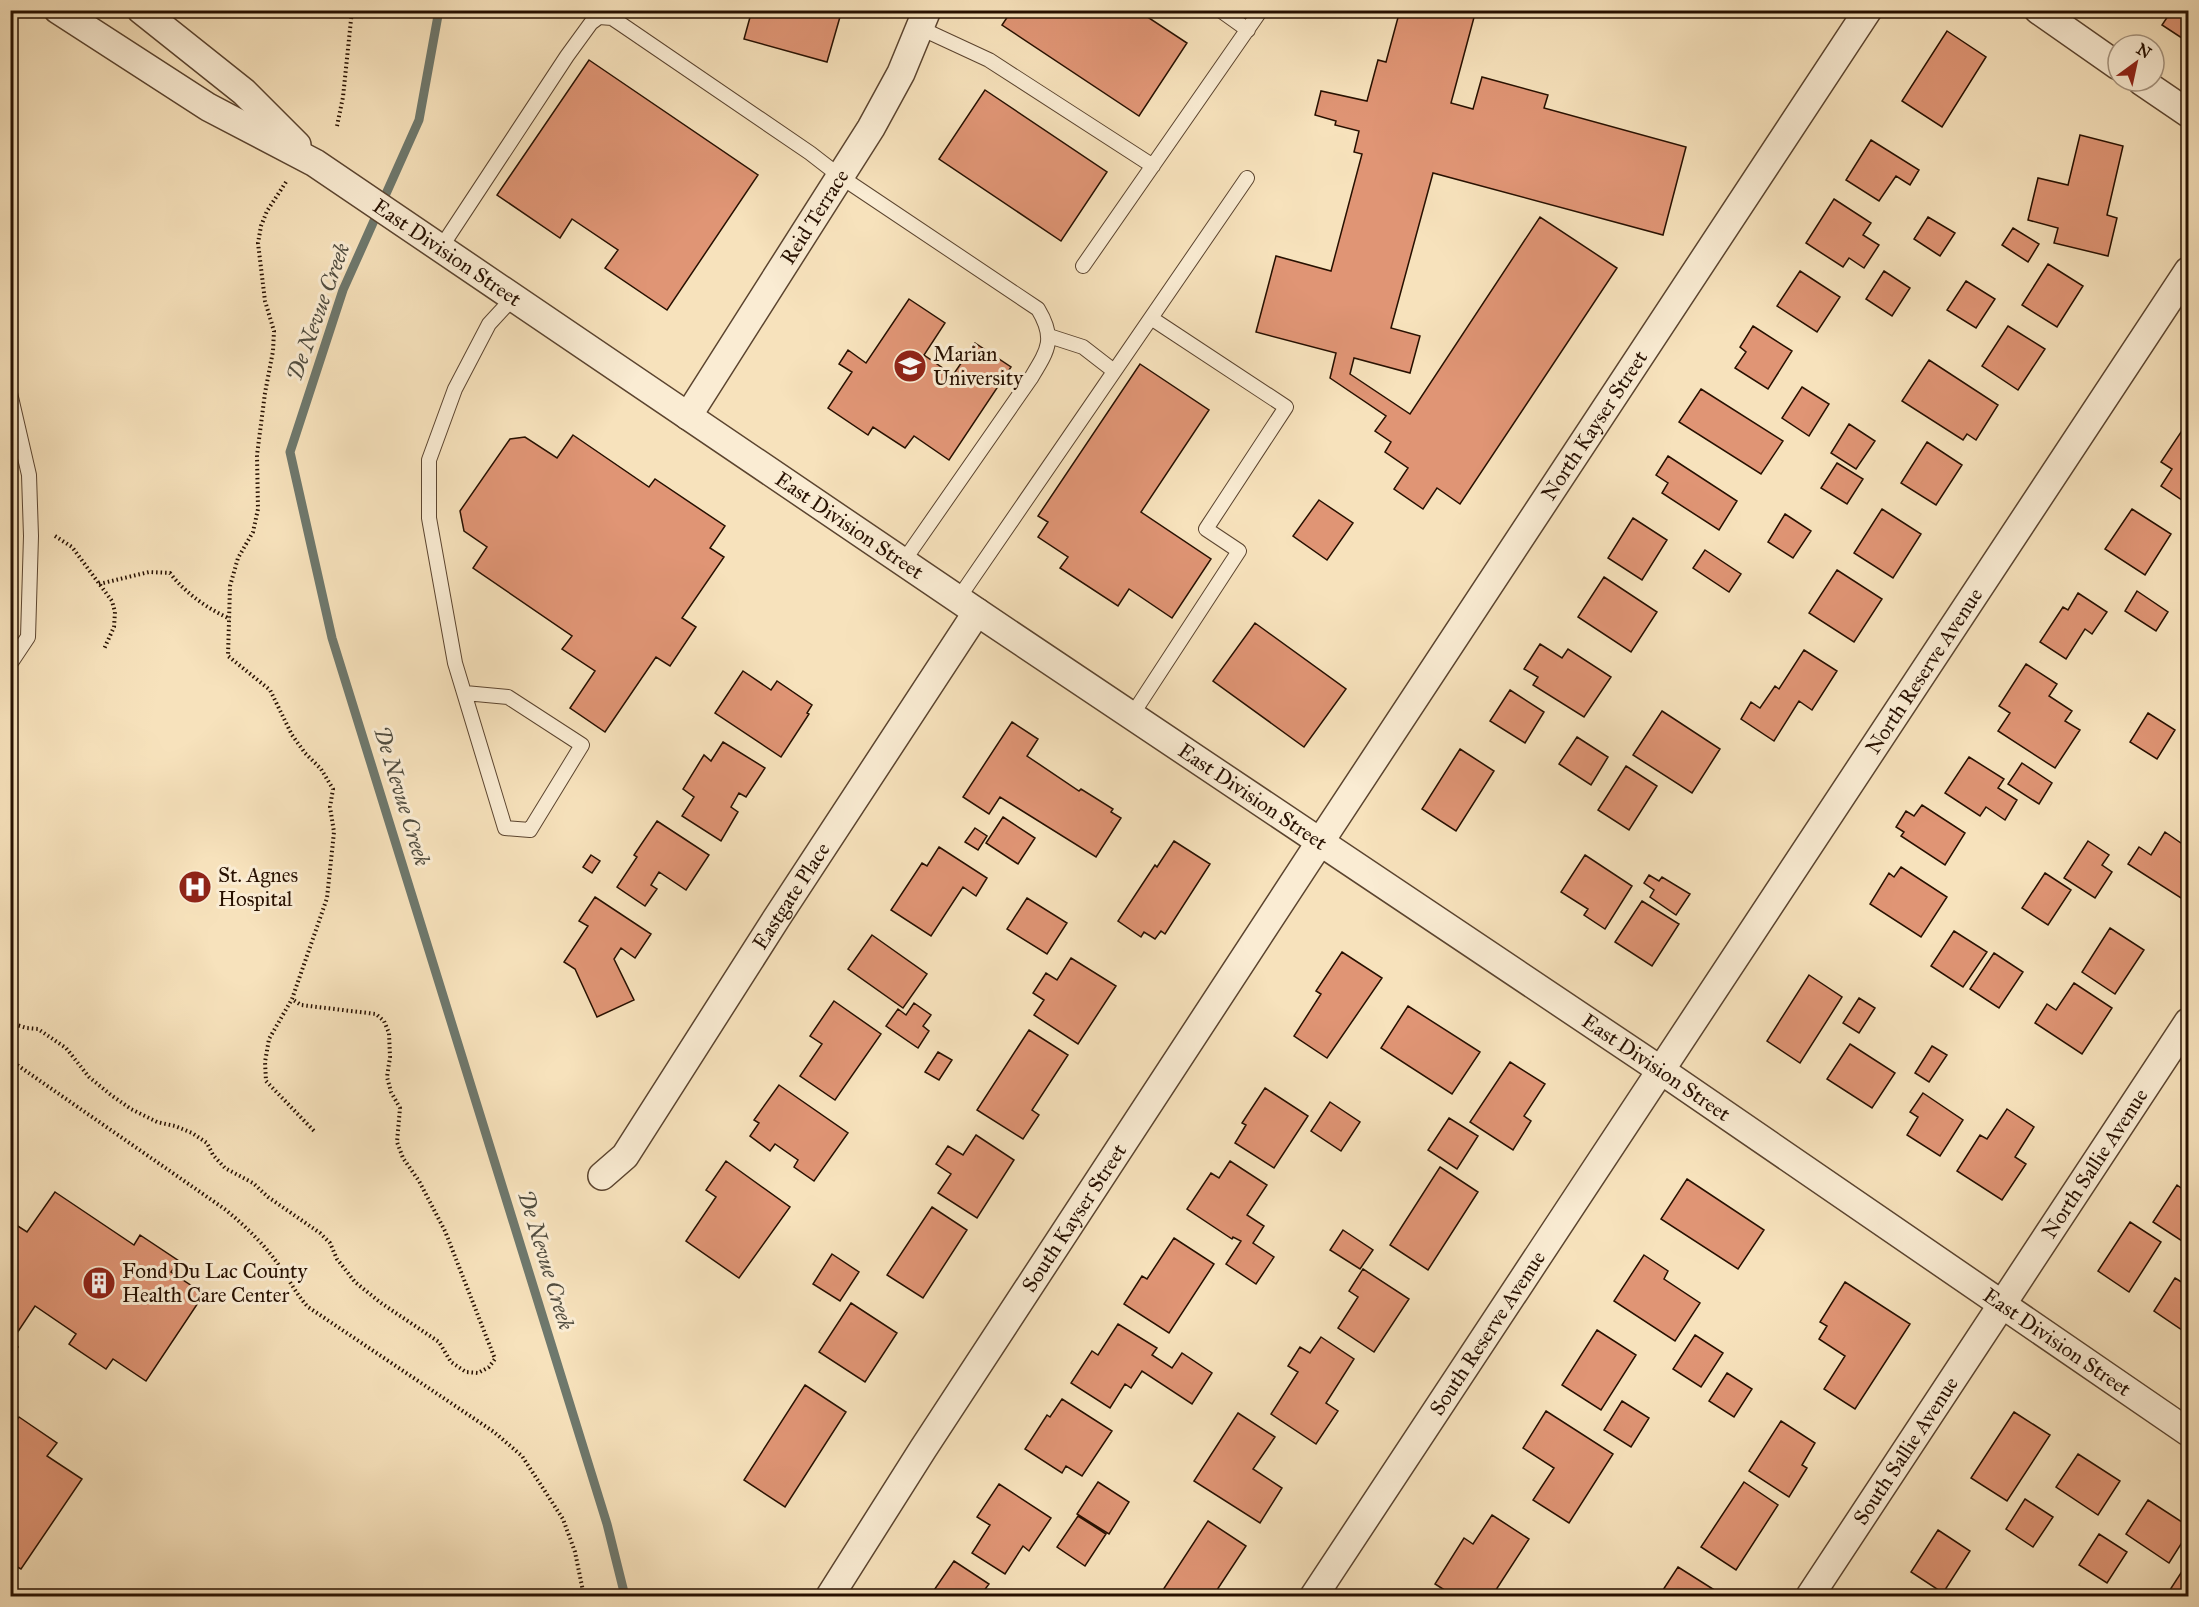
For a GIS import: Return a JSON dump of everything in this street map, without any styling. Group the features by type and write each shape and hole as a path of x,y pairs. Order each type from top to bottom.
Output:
{"street":[{"name":"East Division Street","path":"58,10 208,107 315,163 903,562 1662,1071 2188,1432"},
{"name":"East Division Street","path":"141,10 244,92 315,163"},
{"name":"North Kayser Street","path":"1320,842 1868,10"},
{"path":"2038,10 2106,58"},
{"name":"Reid Terrace","path":"688,416 884,106 923,19"},
{"path":"2159,93 2188,113"},
{"name":"North Reserve Avenue","path":"1662,1071 2188,272"},
{"name":"Eastgate Place","path":"603,1176 625,1156 776,919 967,605"},
{"name":"South Kayser Street","path":"830,1596 1320,842"},
{"name":"North Sallie Avenue","path":"2002,1305 2188,1022"},
{"name":"South Reserve Avenue","path":"1314,1596 1662,1071"},
{"name":"South Sallie Avenue","path":"1810,1596 2002,1305"}],"lane":[{"path":"1220,10 1248,30"},
{"path":"1083,266 1261,10"},
{"path":"440,249 591,23 599,17 612,18 621,24 810,153 840,177 1038,309 1047,324 1049,336 1047,350 1031,378 903,562"},
{"path":"923,19 1153,166"},
{"path":"967,605 1114,371 1246,178"},
{"path":"465,693 508,697 582,745 530,830 505,828 455,663 429,518 429,460 455,389 489,324 513,298"},
{"path":"1131,715 1239,551 1206,529 1286,407 1151,318"},
{"path":"1049,336 1083,347 1114,371"},
{"path":"10,393 29,475 30,536 28,637 10,664"}],"path":[{"path":"337,126 343,97 352,10"},
{"path":"286,182 267,211 258,243 265,301 274,331 273,351 257,455 258,509 253,532 238,558 230,586 228,656 270,690 292,735 304,753 321,769 333,789 330,807 334,832 327,898 292,999 269,1040 265,1062 266,1081 314,1131"},
{"path":"55,536 72,547 112,601 115,612 114,627 104,649"},
{"path":"99,584 149,572 170,573 180,586 209,609 230,619"},
{"path":"10,1023 38,1029 66,1048 89,1077 131,1109 157,1122 192,1133 207,1143 213,1155 225,1168 253,1184 320,1233 330,1243 337,1259 355,1282 381,1303 439,1342 451,1362 466,1372 478,1373 489,1367 495,1359 445,1230 419,1181 403,1158 397,1142 400,1108 391,1092 387,1077 390,1057 389,1033 384,1021 376,1014 301,1005 292,999"},
{"path":"10,1060 226,1210 253,1233 308,1307 494,1432 522,1456 563,1519 575,1552 584,1596"}],"building":[{"path":"752,10 842,10 827,62 744,39"},
{"path":"1012,10 1137,10 1187,43 1139,116 1002,25"},
{"path":"1400,10 1476,10 1451,103 1473,109 1482,77 1548,95 1544,108 1686,147 1663,235 1433,173 1391,328 1420,336 1410,373 1354,358 1350,374 1410,414 1540,217 1617,268 1460,504 1437,488 1423,509 1394,489 1408,468 1385,452 1391,442 1375,431 1386,416 1330,378 1336,353 1256,332 1276,256 1331,271 1362,154 1354,152 1359,131 1335,125 1336,121 1315,115 1321,91 1367,101 1378,60 1386,62"},
{"path":"2172,10 2188,10 2188,42 2162,25"},
{"path":"1947,31 1986,57 1942,127 1902,101"},
{"path":"589,60 758,175 667,310 605,268 618,250 572,219 560,238 497,195"},
{"path":"985,90 1107,172 1061,241 939,159"},
{"path":"2080,135 2123,146 2107,215 2117,218 2108,256 2054,243 2058,228 2028,220 2038,178 2068,185"},
{"path":"1871,140 1919,170 1910,185 1896,176 1879,201 1846,180"},
{"path":"1834,199 1871,223 1863,235 1879,245 1864,268 1849,258 1843,267 1806,243"},
{"path":"1928,217 1955,233 1940,256 1914,239"},
{"path":"2013,228 2039,244 2028,262 2002,245"},
{"path":"2048,264 2083,286 2057,327 2022,305"},
{"path":"1800,271 1840,297 1817,332 1777,306"},
{"path":"1884,271 1910,288 1892,316 1866,299"},
{"path":"1966,281 1995,299 1976,328 1947,310"},
{"path":"909,299 945,323 924,355 953,375 975,343 1011,367 949,460 914,436 905,448 873,427 868,435 828,408 852,372 839,364 848,350 866,363"},
{"path":"1753,326 1792,351 1768,389 1735,368 1746,352 1740,347"},
{"path":"2008,326 2045,349 2018,390 1982,366"},
{"path":"1929,360 1998,405 1976,440 1967,434 1963,440 1902,401"},
{"path":"1140,364 1209,410 1141,512 1211,559 1172,618 1129,589 1118,606 1060,568 1068,557 1038,537 1048,522 1038,516"},
{"path":"1802,387 1829,404 1809,436 1782,418"},
{"path":"1701,389 1783,441 1761,474 1679,422"},
{"path":"1849,424 1875,441 1856,469 1831,453"},
{"path":"2181,432 2188,438 2188,504 2161,486 2172,469 2161,462"},
{"path":"573,435 649,487 655,479 725,526 710,548 724,557 682,618 696,627 670,666 656,657 605,732 570,708 595,671 562,649 572,636 473,568 487,547 464,531 460,511 510,439 525,437 557,458"},
{"path":"1927,442 1962,465 1936,505 1901,483"},
{"path":"1668,456 1737,501 1719,530 1662,493 1668,483 1656,475"},
{"path":"1837,463 1863,479 1847,504 1821,488"},
{"path":"1319,500 1353,523 1327,560 1293,536"},
{"path":"1882,509 1921,534 1893,578 1854,553"},
{"path":"2132,509 2171,534 2145,575 2105,549"},
{"path":"1785,514 1811,531 1793,558 1768,542"},
{"path":"1633,518 1667,540 1642,580 1608,558"},
{"path":"1705,550 1741,574 1729,592 1693,568"},
{"path":"1837,570 1882,599 1854,642 1809,613"},
{"path":"1604,577 1657,612 1631,652 1578,617"},
{"path":"2137,591 2168,612 2156,631 2125,611"},
{"path":"2078,593 2107,612 2092,634 2085,629 2066,659 2040,642 2063,607 2068,610"},
{"path":"1255,623 1346,689 1304,747 1213,681"},
{"path":"1540,644 1562,658 1568,649 1611,677 1584,717 1533,685 1538,677 1524,669"},
{"path":"1804,650 1837,671 1812,710 1799,701 1774,741 1741,719 1751,702 1760,708 1775,686 1779,689"},
{"path":"2026,664 2057,684 2049,696 2072,711 2065,721 2080,730 2055,768 1998,731 2010,713 1999,706"},
{"path":"743,671 771,690 777,681 812,705 807,713 809,714 781,757 715,713"},
{"path":"1510,690 1544,712 1525,743 1490,721"},
{"path":"1662,711 1720,749 1692,793 1633,755"},
{"path":"2148,713 2175,730 2157,759 2130,742"},
{"path":"1012,722 1038,739 1027,756 1079,791 1081,789 1113,809 1111,812 1121,818 1096,857 1000,797 989,814 963,797"},
{"path":"1577,737 1608,757 1591,785 1559,764"},
{"path":"723,742 765,768 746,797 739,793 731,807 738,812 721,841 682,816 694,797 683,789 704,755 711,761"},
{"path":"1460,749 1494,771 1456,831 1422,809"},
{"path":"1969,757 2004,779 1998,788 2017,800 2005,820 1986,807 1980,816 1945,793"},
{"path":"2022,763 2052,783 2039,804 2008,784"},
{"path":"1626,766 1657,786 1629,830 1598,810"},
{"path":"1922,805 1965,833 1945,865 1901,836 1904,832 1896,827 1906,811 1914,816"},
{"path":"1003,817 1035,838 1018,864 986,843"},
{"path":"657,821 709,855 686,890 659,872 651,885 657,889 645,906 617,887 637,857 634,855"},
{"path":"975,828 987,836 978,850 965,842"},
{"path":"2165,832 2188,848 2188,887 2181,898 2128,864 2139,847 2151,855"},
{"path":"1174,841 1210,864 1165,934 1161,931 1155,939 1144,932 1141,937 1118,921 1155,865 1157,867"},
{"path":"2088,841 2109,855 2102,865 2112,872 2095,898 2064,878"},
{"path":"939,847 987,878 976,896 963,887 931,936 891,910 922,863 927,866"},
{"path":"591,855 600,861 592,873 583,867"},
{"path":"1585,855 1632,886 1605,929 1584,915 1588,909 1561,892"},
{"path":"1901,867 1947,897 1921,937 1870,904 1889,873 1894,877"},
{"path":"2045,873 2071,890 2048,925 2022,908"},
{"path":"1649,875 1659,881 1662,877 1690,894 1676,915 1650,897 1654,890 1644,883"},
{"path":"595,897 651,934 635,958 621,948 614,959 634,1000 597,1017 575,969 564,962 588,926 579,921"},
{"path":"1027,898 1067,923 1047,954 1007,929"},
{"path":"1642,901 1679,924 1652,966 1615,942"},
{"path":"2110,928 2144,950 2115,994 2082,972"},
{"path":"1954,931 1987,952 1963,987 1931,966"},
{"path":"872,935 927,974 903,1008 848,969"},
{"path":"1342,952 1382,978 1327,1058 1294,1036 1321,994 1316,991"},
{"path":"1994,953 2023,972 1999,1008 1970,989"},
{"path":"1071,958 1116,986 1078,1044 1034,1015 1044,1000 1033,993 1046,973 1057,980"},
{"path":"1809,975 1842,997 1800,1063 1767,1041"},
{"path":"2074,983 2112,1008 2082,1054 2035,1023 2047,1004 2056,1010"},
{"path":"1859,998 1875,1008 1859,1033 1843,1023"},
{"path":"834,1001 881,1034 835,1100 800,1076 822,1044 810,1036"},
{"path":"914,1003 931,1015 923,1026 929,1031 918,1048 886,1026 898,1009 906,1015"},
{"path":"1408,1006 1480,1052 1452,1094 1381,1048"},
{"path":"1029,1030 1068,1055 1032,1110 1039,1115 1023,1139 977,1110"},
{"path":"1850,1044 1895,1073 1872,1108 1827,1079"},
{"path":"1932,1046 1947,1055 1929,1082 1915,1073"},
{"path":"938,1052 952,1060 939,1080 925,1072"},
{"path":"1510,1062 1545,1084 1524,1116 1531,1121 1513,1150 1470,1122"},
{"path":"779,1085 848,1133 814,1181 794,1167 798,1160 775,1144 770,1151 750,1136 759,1123 754,1120"},
{"path":"1265,1088 1308,1116 1274,1168 1235,1143 1246,1125 1242,1123"},
{"path":"1923,1093 1963,1120 1940,1156 1907,1135 1918,1117 1910,1112"},
{"path":"1330,1102 1360,1122 1341,1151 1311,1131"},
{"path":"2007,1109 2034,1127 2015,1157 2026,1164 2002,1200 1957,1171 1980,1135 1987,1139"},
{"path":"1449,1118 1478,1136 1457,1169 1428,1150"},
{"path":"976,1135 1014,1160 977,1218 938,1193 951,1174 936,1164 948,1146 963,1155"},
{"path":"726,1161 790,1207 739,1278 686,1241 716,1197 706,1190"},
{"path":"1230,1161 1267,1185 1247,1215 1264,1226 1253,1243 1274,1257 1256,1284 1226,1264 1241,1241 1233,1237 1232,1239 1187,1209 1211,1173 1219,1178"},
{"path":"1440,1167 1478,1192 1428,1270 1390,1245"},
{"path":"1687,1179 1764,1230 1738,1269 1661,1219"},
{"path":"2177,1185 2188,1193 2188,1238 2185,1243 2153,1222"},
{"name":"Fond Du Lac County Health Care Center","path":"55,1192 134,1245 140,1235 179,1261 171,1272 204,1294 146,1381 113,1359 106,1369 69,1344 76,1334 35,1306 11,1342 18,1347 10,1359 10,1221 27,1232"},
{"path":"932,1207 967,1230 923,1298 887,1275"},
{"path":"2130,1222 2161,1242 2129,1292 2098,1271"},
{"path":"1343,1230 1373,1250 1360,1269 1330,1250"},
{"path":"1174,1238 1214,1264 1169,1333 1124,1304 1142,1276 1147,1279"},
{"path":"832,1254 859,1272 840,1301 813,1284"},
{"path":"1644,1255 1668,1271 1664,1279 1700,1303 1675,1341 1614,1301"},
{"path":"1363,1269 1409,1299 1374,1352 1338,1328 1358,1297 1349,1291"},
{"path":"2175,1278 2188,1286 2188,1334 2154,1311"},
{"path":"1845,1282 1910,1324 1855,1409 1824,1389 1845,1356 1819,1339 1827,1326 1820,1322"},
{"path":"851,1303 897,1333 865,1382 819,1352"},
{"path":"1118,1324 1157,1348 1152,1355 1172,1368 1182,1353 1212,1373 1192,1404 1142,1371 1131,1388 1125,1384 1110,1408 1071,1383 1092,1351 1098,1355"},
{"path":"1597,1330 1636,1355 1601,1410 1562,1385"},
{"path":"1695,1335 1723,1353 1701,1387 1673,1369"},
{"path":"1321,1337 1354,1359 1326,1403 1338,1411 1316,1444 1271,1414 1298,1372 1288,1366 1300,1347 1310,1353"},
{"path":"1727,1373 1752,1389 1734,1417 1709,1401"},
{"path":"805,1385 846,1412 785,1507 744,1480"},
{"path":"1062,1399 1112,1431 1082,1476 1066,1466 1062,1473 1025,1449 1047,1415 1050,1417"},
{"path":"1622,1401 1649,1418 1631,1447 1604,1430"},
{"path":"1546,1411 1613,1454 1569,1523 1533,1500 1554,1468 1523,1448"},
{"path":"2014,1412 2050,1435 2007,1501 1971,1478"},
{"path":"1238,1413 1275,1437 1253,1469 1282,1488 1260,1523 1194,1481"},
{"path":"19,1417 57,1443 47,1456 82,1479 21,1569 10,1563 10,1429"},
{"path":"1781,1421 1815,1443 1802,1465 1807,1468 1789,1497 1749,1471"},
{"path":"2078,1454 2120,1481 2098,1515 2056,1487"},
{"path":"1098,1482 1129,1502 1109,1534 1077,1514"},
{"path":"1744,1482 1778,1505 1736,1570 1701,1547"},
{"path":"999,1484 1051,1518 1029,1551 1023,1546 1005,1574 972,1553 990,1525 977,1517"},
{"path":"2025,1499 2053,1517 2033,1547 2006,1529"},
{"path":"2148,1500 2188,1526 2188,1533 2169,1563 2126,1534"},
{"path":"1492,1515 1529,1539 1492,1596 1454,1596 1435,1584 1464,1538 1473,1544"},
{"path":"1078,1516 1106,1534 1085,1566 1057,1547"},
{"path":"1208,1521 1246,1546 1213,1596 1159,1596"},
{"path":"1938,1530 1970,1551 1943,1593 1911,1572"},
{"path":"2099,1534 2127,1552 2107,1583 2079,1565"},
{"path":"954,1561 989,1584 980,1596 930,1596"},
{"path":"2188,1562 2188,1596 2166,1596"},
{"path":"1678,1567 1724,1596 1659,1596"}],"waterway":[{"name":"De Nevue Creek","path":"439,10 419,120 343,290 290,452 332,638 607,1524 625,1596"}],"place":[{"name":"Marian University","path":"910,366"},
{"name":"St. Agnes Hospital","path":"195,887"},
{"name":"Fond Du Lac County Health Care Center","path":"99,1283"}]}
